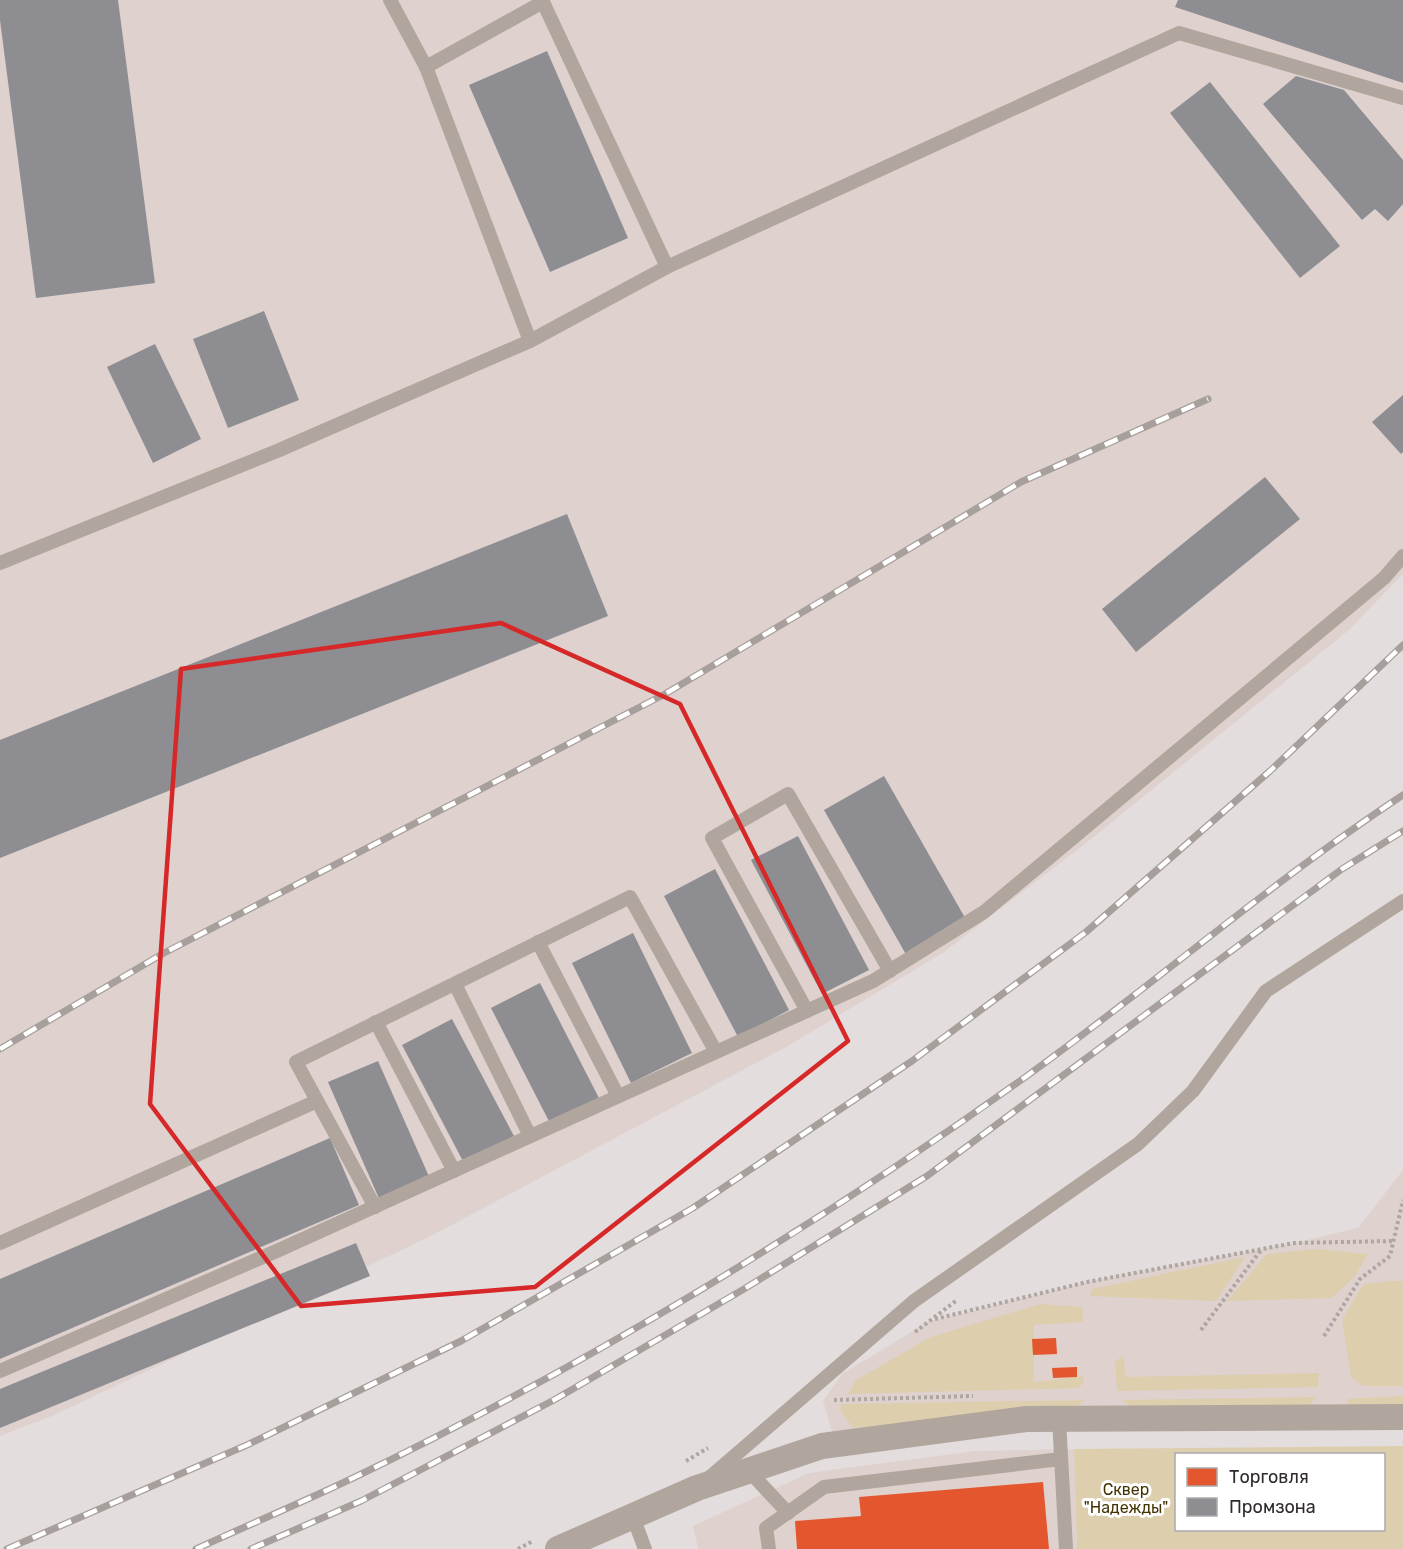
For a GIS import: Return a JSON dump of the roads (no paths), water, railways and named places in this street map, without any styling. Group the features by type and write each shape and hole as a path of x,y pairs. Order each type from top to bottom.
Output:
{"street":[{"path":"558,1549 697,1488 822,1446 1026,1419 1403,1417"}],"lane":[{"path":"390,0 426,67 530,341"},
{"path":"426,67 543,2 667,267"},
{"path":"0,563 277,451 530,341 667,267 1179,33 1403,98"},
{"path":"0,1371 375,1207 873,981 993,905 1384,578 1403,556"},
{"path":"807,1011 712,838 788,794 890,971"},
{"path":"375,1207 296,1062 630,897 716,1052"},
{"path":"697,1488 914,1301 1138,1144 1193,1091 1266,991 1403,902"},
{"path":"538,942 618,1096"},
{"path":"455,984 530,1136"},
{"path":"376,1022 454,1171"},
{"path":"0,1243 317,1101"},
{"path":"1059,1419 1066,1549"},
{"path":"769,1549 766,1528 824,1487 1061,1459"},
{"path":"749,1471 788,1513"},
{"path":"633,1517 645,1549"}],"railway":[{"path":"0,1049 164,953 665,694 1021,482 1208,399"},
{"path":"7,1549 247,1445 461,1341 693,1208 912,1061 1086,932 1270,771 1403,645"},
{"path":"196,1549 353,1478 526,1390 612,1342 781,1241 1024,1078 1306,863 1403,795"},
{"path":"251,1549 361,1501 554,1400 744,1289 927,1176 1342,869 1403,831"}],"park label":[{"name":"Сквер \"Надежды\"","path":"1126,1498"}]}
